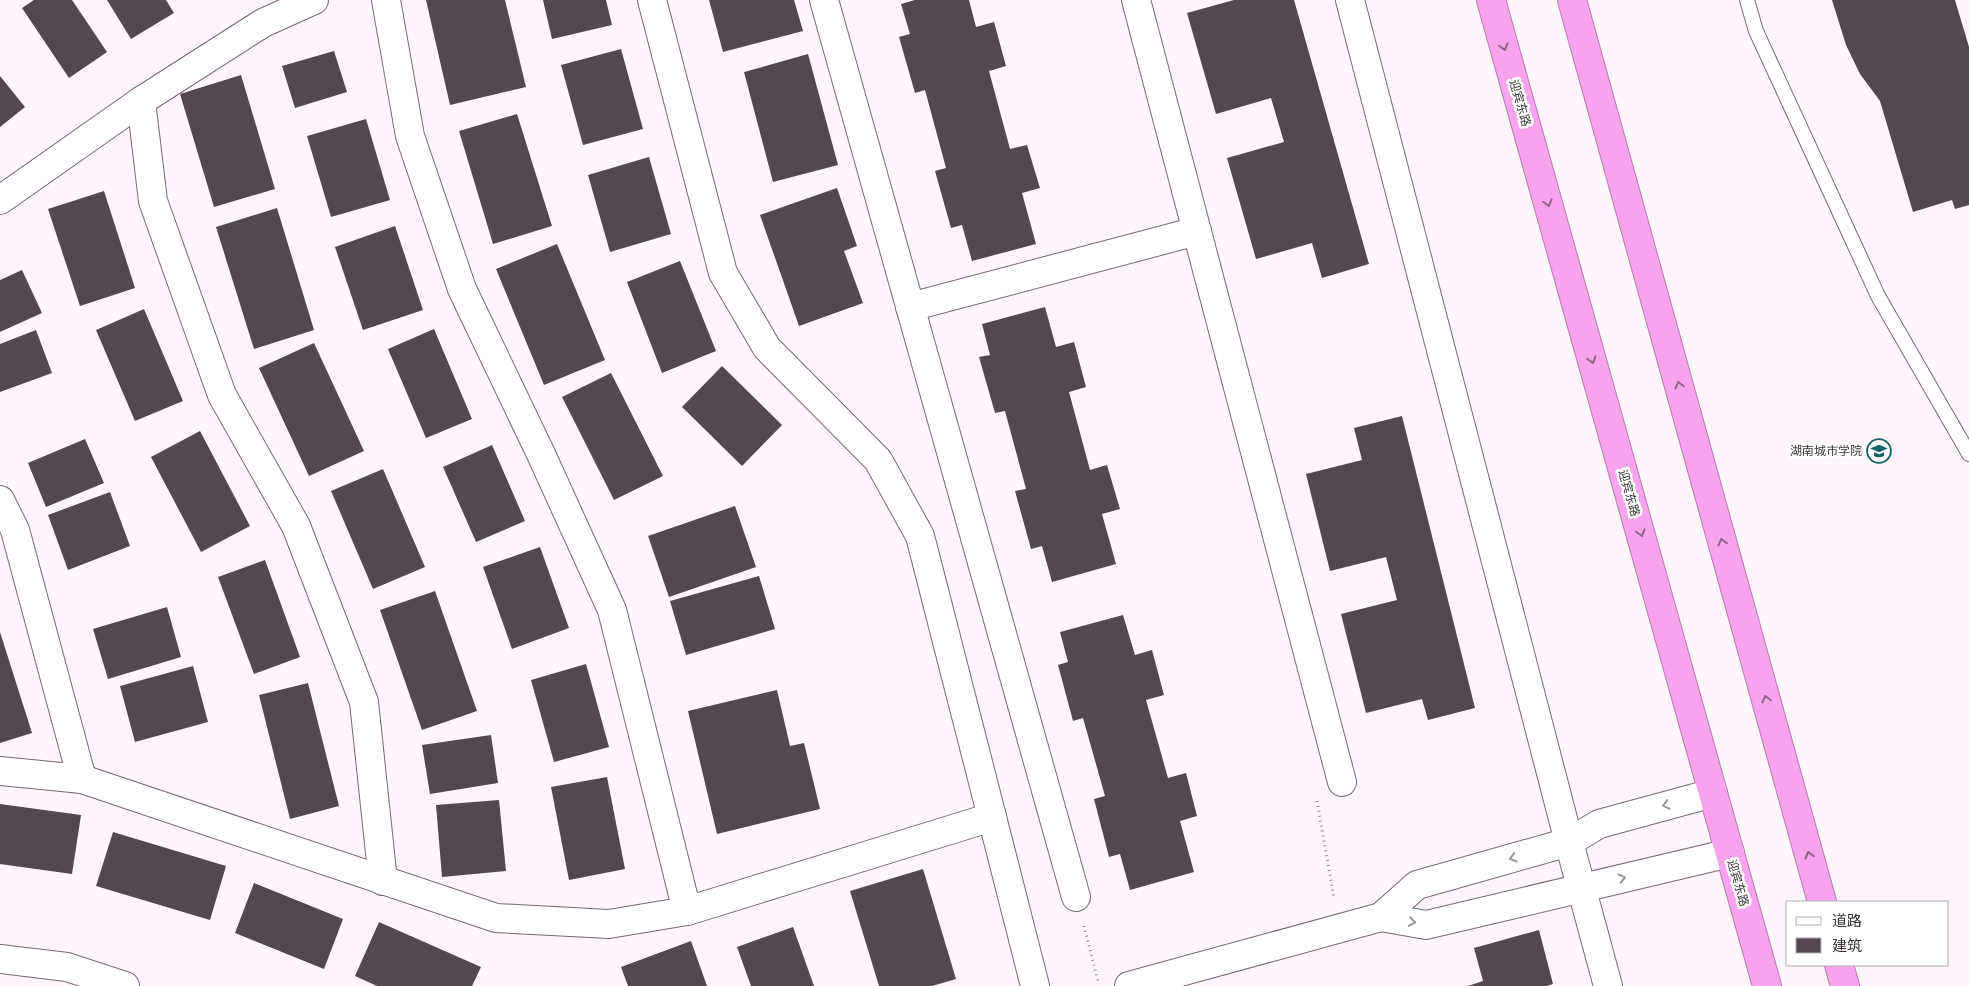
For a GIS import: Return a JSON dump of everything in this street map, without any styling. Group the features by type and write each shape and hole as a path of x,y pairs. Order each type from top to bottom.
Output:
{"highway":[{"name":"迎宾东路","path":"1491,0 1767,986"},
{"path":"1572,0 1822,901"},
{"path":"1839,966 1845,986"}],"street":[{"path":"0,200 141,101 263,23 314,0"},
{"path":"386,0 410,136 462,289 540,452 612,610 687,911"},
{"path":"652,0 723,273 767,348 878,460 920,536 1034,986"},
{"path":"824,0 1076,897"},
{"path":"1136,0 1342,782"},
{"path":"1350,0 1608,986"},
{"path":"141,101 153,201 222,395 296,526 364,702 383,881"},
{"path":"910,307 1197,231"},
{"path":"0,500 15,530 82,779"},
{"path":"0,770 82,779 496,918 609,924 687,911 992,817"},
{"path":"1381,917 1417,885 1569,842 1599,824 1713,793"},
{"path":"1129,986 1381,917 1426,925 1730,853"},
{"path":"0,959 67,967 125,986"}],"lane":[{"path":"1747,0 1756,31 1878,296 1969,454"}],"path":[{"path":"1339,928 1317,798 1342,782"},
{"path":"1076,897 1100,986"}],"building":[{"path":"34,0 72,0 107,52 69,78 22,8"},
{"path":"107,0 166,0 174,13 131,39"},
{"path":"426,0 505,0 526,87 450,105"},
{"path":"543,0 606,0 612,25 552,39"},
{"path":"709,0 794,0 803,31 723,52"},
{"path":"915,0 969,0 976,27 994,22 1006,66 989,71 1010,149 1027,145 1040,188 1022,193 1036,244 972,261 962,225 951,228 935,171 946,168 925,90 915,93 899,37 910,34 901,4"},
{"path":"1234,0 1294,0 1369,264 1322,278 1312,243 1256,259 1227,158 1284,142 1271,98 1216,114 1187,13"},
{"path":"1832,0 1955,0 1969,47 1969,205 1955,209 1952,200 1913,212 1880,101 1860,74 1846,45"},
{"path":"621,49 643,129 583,145 561,65"},
{"path":"334,51 347,92 295,108 282,66"},
{"path":"808,54 838,165 773,182 744,72"},
{"path":"241,75 275,189 214,207 180,94"},
{"path":"0,76 25,107 0,127"},
{"path":"517,114 552,226 493,244 459,131"},
{"path":"366,119 390,200 331,217 307,136"},
{"path":"649,157 671,234 610,252 588,175"},
{"path":"837,188 857,246 844,251 863,303 799,326 760,215"},
{"path":"104,191 135,288 80,306 48,209"},
{"path":"277,208 314,330 254,349 216,227"},
{"path":"395,226 423,310 363,330 335,247"},
{"path":"557,244 605,360 544,385 496,269"},
{"path":"680,261 716,351 662,373 627,282"},
{"path":"22,270 42,313 0,332 0,280"},
{"path":"1045,307 1056,347 1074,342 1086,387 1069,392 1090,470 1107,465 1120,509 1102,514 1116,564 1052,582 1042,546 1031,549 1015,491 1026,489 1005,411 995,413 979,357 990,355 982,324"},
{"path":"144,309 183,401 135,421 96,330"},
{"path":"434,329 472,419 426,438 388,349"},
{"path":"36,330 52,373 0,392 0,344"},
{"path":"314,343 364,451 309,476 259,368"},
{"path":"722,366 782,425 742,466 682,407"},
{"path":"611,373 663,476 614,500 562,397"},
{"path":"1402,416 1475,708 1428,720 1422,699 1366,713 1341,614 1397,600 1386,557 1330,571 1306,474 1362,460 1354,428"},
{"path":"200,431 250,526 201,552 151,457"},
{"path":"85,439 104,483 46,507 28,463"},
{"path":"492,445 525,521 476,542 443,467"},
{"path":"383,469 425,567 373,589 331,491"},
{"path":"110,492 130,546 68,570 48,515"},
{"path":"735,506 756,567 669,597 648,536"},
{"path":"540,547 569,628 512,649 483,567"},
{"path":"265,560 300,657 254,674 218,577"},
{"path":"759,576 775,629 686,655 670,601"},
{"path":"435,591 477,711 422,730 380,610"},
{"path":"167,607 181,657 108,679 93,629"},
{"path":"1123,615 1135,655 1152,650 1164,695 1146,700 1168,778 1186,773 1197,816 1180,821 1194,872 1130,890 1120,854 1109,857 1094,799 1105,796 1083,718 1073,721 1058,665 1068,662 1060,632"},
{"path":"0,632 32,733 0,743"},
{"path":"586,664 609,747 554,762 531,680"},
{"path":"193,666 208,722 135,742 120,686"},
{"path":"308,683 339,806 290,819 259,695"},
{"path":"777,690 790,746 804,743 820,809 717,834 688,711"},
{"path":"491,735 498,783 430,794 422,745"},
{"path":"607,777 625,869 569,880 551,787"},
{"path":"499,800 506,871 442,877 436,805"},
{"path":"0,804 81,815 72,874 0,864"},
{"path":"113,832 226,866 210,920 96,886"},
{"path":"923,869 956,979 932,986 879,986 850,891"},
{"path":"254,883 343,919 324,969 235,933"},
{"path":"379,922 481,967 472,986 377,986 355,976"},
{"path":"793,927 814,986 751,986 737,947"},
{"path":"1539,930 1553,984 1547,986 1468,986 1483,981 1474,948"},
{"path":"691,941 707,986 628,986 621,967"}],"place":[{"name":"湖南城市学院","path":"1879,451"}]}
